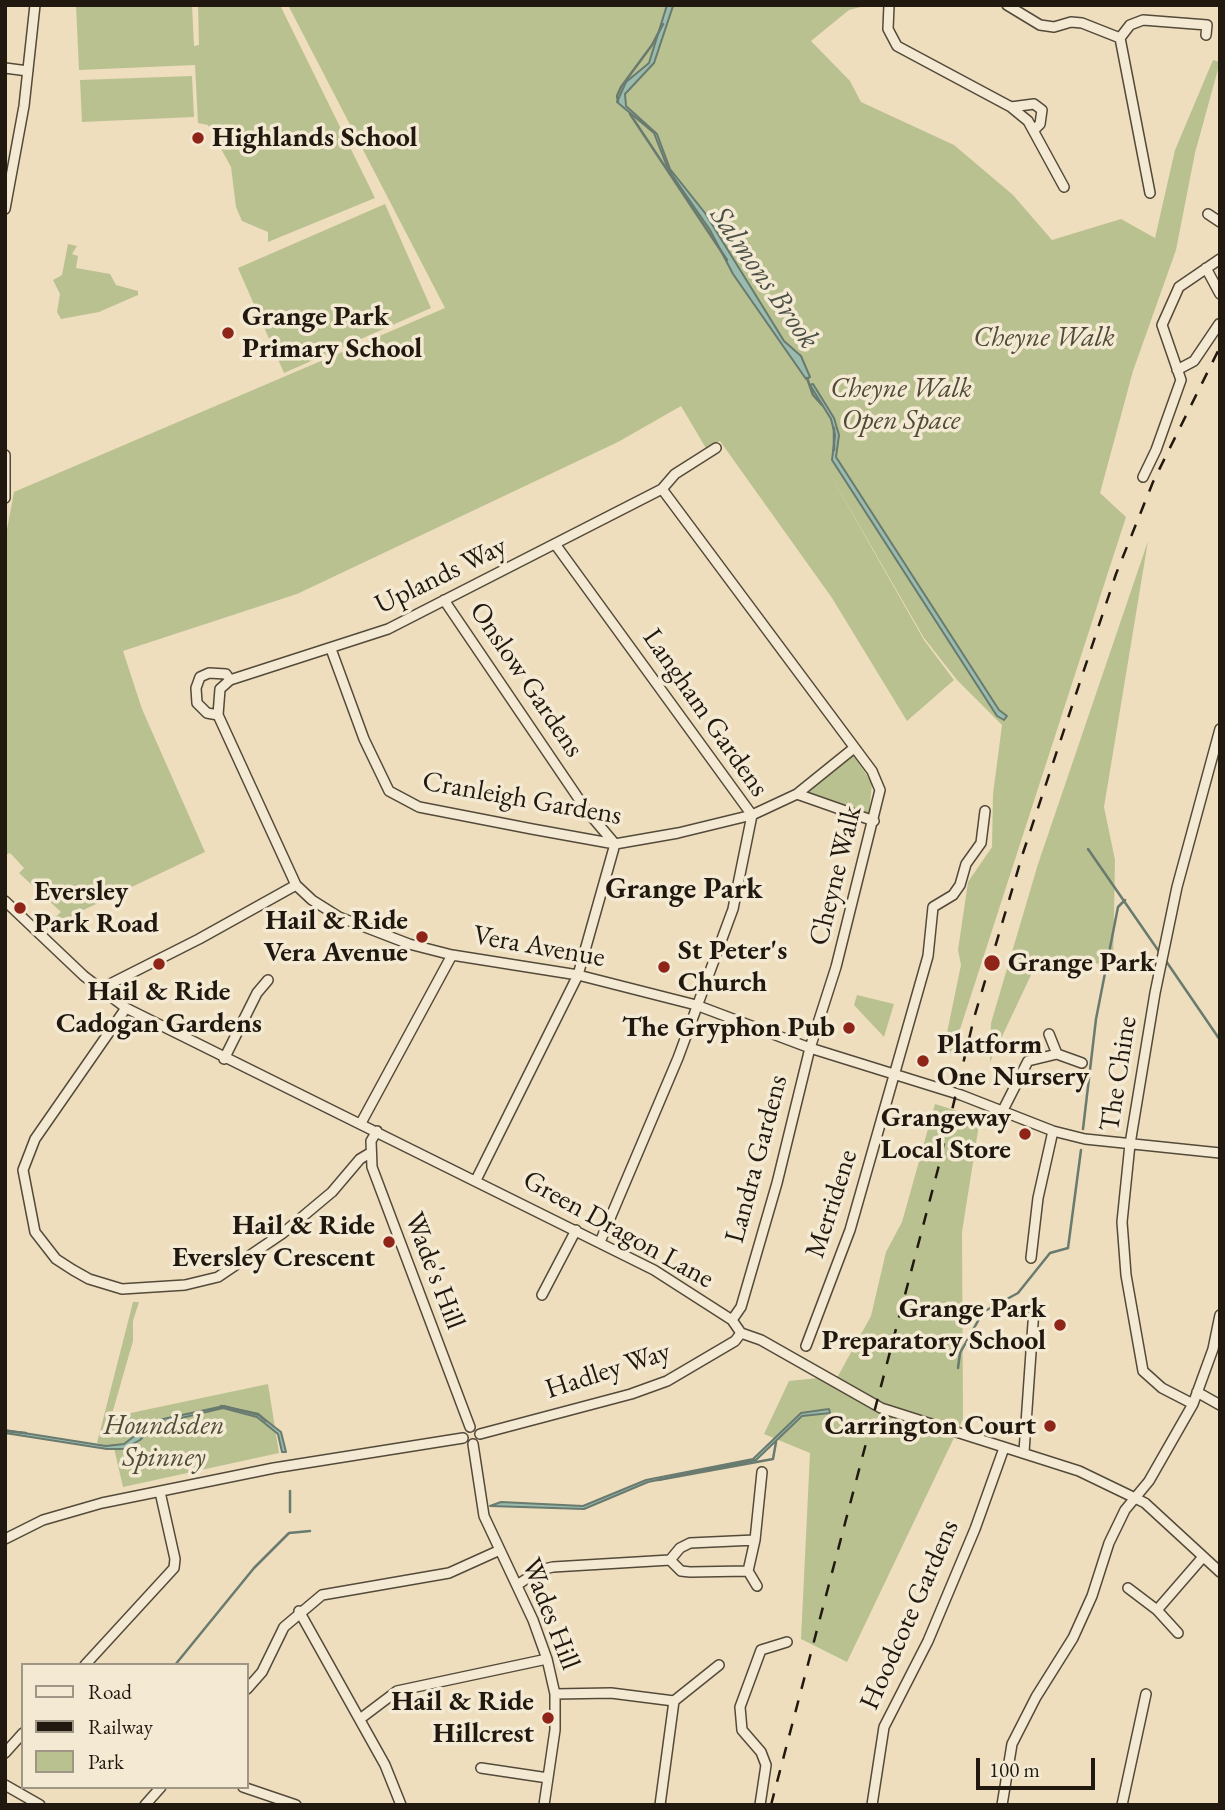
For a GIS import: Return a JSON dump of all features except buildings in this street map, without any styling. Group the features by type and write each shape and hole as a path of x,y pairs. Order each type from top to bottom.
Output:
{"street":[{"path":"5,209 28,71 35,5"},
{"path":"889,5 888,29 897,46 1011,107 1034,130 1063,187"},
{"path":"1007,5 1024,9 1040,25 1054,27 1070,22 1082,23 1120,38"},
{"path":"1150,193 1120,38 1129,24 1143,20 1207,25"},
{"path":"5,68 28,71"},
{"path":"1011,107 1034,104 1042,110 1040,124 1034,130"},
{"path":"1208,215 1220,222"},
{"path":"1143,477 1156,450 1181,380 1162,325 1180,286 1220,259"},
{"path":"1206,268 1220,295"},
{"path":"1177,370 1194,361 1219,324"},
{"name":"Uplands Way","path":"218,715 208,713 197,703 196,688 201,677 209,673 226,674 230,680 388,629 662,489 675,474 716,449"},
{"path":"5,454 5,498"},
{"name":"Cheyne Walk","path":"662,489 878,780 880,790 874,821 836,967 810,1048"},
{"name":"Langham Gardens","path":"555,544 752,815 733,908 678,1058 600,1241"},
{"name":"Onslow Gardens","path":"444,600 587,811 615,844"},
{"name":"Cranleigh Gardens","path":"331,649 383,784 399,799 419,807 615,844 678,833 752,815 797,794 854,748"},
{"path":"218,715 220,689 230,680"},
{"name":"Vera Avenue","path":"218,715 296,885 312,900 367,930 452,955 578,975 696,1005 810,1048 961,1095 1053,1131 1085,1139 1220,1153"},
{"name":"The Chine","path":"1193,1404 1149,1378 1141,1363 1123,1248 1123,1195 1164,948 1220,729"},
{"path":"797,794 874,821"},
{"name":"Merridene","path":"806,1346 850,1230 928,956 933,907 953,895 960,885 966,864 981,843 985,811"},
{"path":"476,1180 578,975 615,844"},
{"path":"100,989 199,939 296,885"},
{"name":"Green Dragon Lane","path":"5,901 100,989 125,1008 224,1059 600,1241 654,1270 732,1320 741,1333"},
{"path":"361,1123 452,955"},
{"path":"224,1059 257,993 268,980"},
{"path":"125,1008 49,1118 26,1156 23,1170 35,1232 56,1259 89,1279 122,1289 185,1285 218,1277 233,1270 332,1192 360,1159 370,1153 377,1131"},
{"path":"1049,1034 1057,1054"},
{"name":"Landra Gardens","path":"732,1320 741,1307 777,1183 810,1048"},
{"path":"1002,1112 1023,1065 1032,1058 1057,1054 1082,1062"},
{"path":"1031,1258 1038,1198 1053,1131"},
{"name":"Wade's Hill","path":"370,1153 390,1222 470,1427"},
{"path":"542,1295 576,1230"},
{"path":"1024,1452 1034,1309"},
{"path":"1002,1805 1012,1744 1036,1697 1073,1638 1092,1597 1113,1534 1125,1510 1149,1481 1193,1404 1213,1349 1220,1315"},
{"path":"741,1333 761,1340 881,1408 1079,1471 1135,1498 1220,1572"},
{"name":"Hadley Way","path":"480,1434 631,1394 667,1381 726,1347 741,1333"},
{"path":"1197,1392 1220,1405"},
{"path":"5,1539 71,1510 297,1464 463,1438 473,1444 480,1434 477,1428 470,1427 464,1430 463,1438"},
{"name":"Wades Hill","path":"473,1444 479,1499 484,1516 517,1585 547,1659 555,1694 555,1730 544,1805"},
{"name":"Hoodcote Gardens","path":"872,1805 884,1727 928,1641 975,1529 1004,1448"},
{"path":"757,1586 748,1571 755,1540 762,1472"},
{"path":"87,1663 174,1568 175,1559 160,1492"},
{"path":"517,1585 540,1570 554,1567 670,1560 680,1548 690,1544 755,1540"},
{"path":"248,1688 262,1672 284,1627 299,1611 322,1595 449,1573 500,1550"},
{"path":"1157,1610 1203,1557"},
{"path":"670,1560 681,1571 748,1571"},
{"path":"1128,1588 1157,1610 1178,1633"},
{"path":"299,1611 385,1765 401,1805"},
{"path":"760,1805 766,1765 761,1752 742,1730 740,1707 761,1650 787,1642"},
{"path":"360,1719 397,1691 547,1659"},
{"path":"555,1694 611,1693 674,1700 719,1665"},
{"path":"1122,1805 1146,1694"},
{"path":"660,1805 674,1700"},
{"path":"5,1753 21,1735"},
{"path":"481,1769 548,1778"},
{"path":"5,1785 40,1805"},
{"path":"145,1805 159,1789"},
{"path":"248,1789 295,1804"}],"green space":[{"path":"76,5 192,5 194,46 199,45 198,5 280,5 375,198 268,242 268,232 242,221 236,207 231,167 208,125 198,123 195,65 79,70"},
{"name":"Cheyne Walk Open Space","path":"288,5 869,5 849,10 811,41 850,81 861,102 954,145 1013,195 1052,240 1121,219 1155,238 1175,150 1213,60 1220,62 1195,153 1176,250 1133,371 1100,493 1126,517 952,1054 943,1052 961,965 958,950 968,882 992,847 993,794 1002,725 957,680 924,638 827,469 924,640 954,680 907,721 832,598 720,441 707,450 681,406 618,442 297,594 123,651 142,709 205,852 73,915 75,918 53,934 45,927 61,912 19,873 24,868 13,856 10,853 5,855 5,540 14,492 445,308"},
{"path":"192,76 194,117 82,122 80,80"},
{"path":"385,204 431,308 284,373 238,268"},
{"path":"68,244 77,246 72,254 78,256 76,268 110,274 116,285 138,291 138,295 99,312 61,319 57,312 60,294 53,280 62,275"},
{"path":"1148,541 1104,807 1115,860 1113,965 1039,958 990,1062 991,1023 1038,864"},
{"path":"853,755 872,783 869,815 813,797 808,792 809,787"},
{"path":"857,995 894,1004 884,1037 854,1005"},
{"path":"935,1104 980,1118 962,1232 963,1419 847,1662 801,1639 810,1453 764,1434 789,1381 838,1376 871,1316 886,1252 902,1222"},
{"name":"Houndsden Spinney","path":"133,1302 139,1302 133,1321 133,1341 112,1414 121,1415 268,1384 279,1453 123,1487 114,1448 97,1443"}],"shaded area":[{"path":"667,5 673,6 654,63 625,94 626,106 657,134 670,169 705,213 784,341 801,356 810,377 806,379 733,274 710,230 668,169 654,133 617,102 626,82 649,63"},
{"path":"813,384 834,418 839,435 836,457 999,710 1007,716 1004,720 997,716 832,460 835,435 831,419 810,385"},
{"path":"224,1406 259,1415 281,1432 286,1452 282,1452 278,1434 257,1417 223,1408 156,1424 140,1440 124,1449 107,1449 5,1433 5,1430 106,1446 124,1444 154,1421"},
{"path":"829,1409 830,1413 802,1416 756,1460 648,1482 584,1509 490,1506 501,1502 583,1506 646,1480 753,1459 801,1413"}],"waterway":[{"name":"Salmons Brook","path":"618,101 621,87 652,45 663,24"},
{"name":"Salmons Brook","path":"630,114 727,260"},
{"name":"Salmons Brook","path":"807,378 813,395 822,405"},
{"name":"Salmons Brook","path":"834,428 834,450"},
{"name":"Salmons Brook","path":"1088,849 1160,953"},
{"path":"1083,1129 1096,1019 1118,907 1125,900"},
{"name":"Salmons Brook","path":"1166,961 1220,1040"},
{"path":"958,1368 960,1353 983,1312 1018,1293 1050,1253 1068,1248 1081,1150"},
{"path":"221,1406 258,1414 266,1421"},
{"path":"5,1431 26,1433"},
{"path":"658,1480 773,1459 776,1442"},
{"path":"290,1491 290,1512"},
{"path":"177,1663 254,1568 289,1533 310,1531"}],"railway":[{"path":"771,1805 938,1169 974,1018 1023,853 1116,574 1153,482 1220,347"}],"place":[{"name":"Highlands School","path":"198,138"},
{"name":"Grange Park Primary School","path":"228,333"},
{"name":"Eversley Park Road","path":"20,908"},
{"name":"Hail & Ride Vera Avenue","path":"422,937"},
{"name":"Grange Park","path":"992,963"},
{"name":"Hail & Ride Cadogan Gardens","path":"159,964"},
{"name":"St Peter's Church","path":"664,967"},
{"name":"The Gryphon Pub","path":"849,1028"},
{"name":"Platform One Nursery","path":"923,1061"},
{"name":"Grangeway Local Store","path":"1025,1134"},
{"name":"Hail & Ride Eversley Crescent","path":"389,1242"},
{"name":"Grange Park Preparatory School","path":"1060,1325"},
{"name":"Carrington Court","path":"1050,1426"},
{"name":"Hail & Ride Hillcrest","path":"548,1718"}],"district":[{"name":"Grange Park","path":"684,890"}]}
